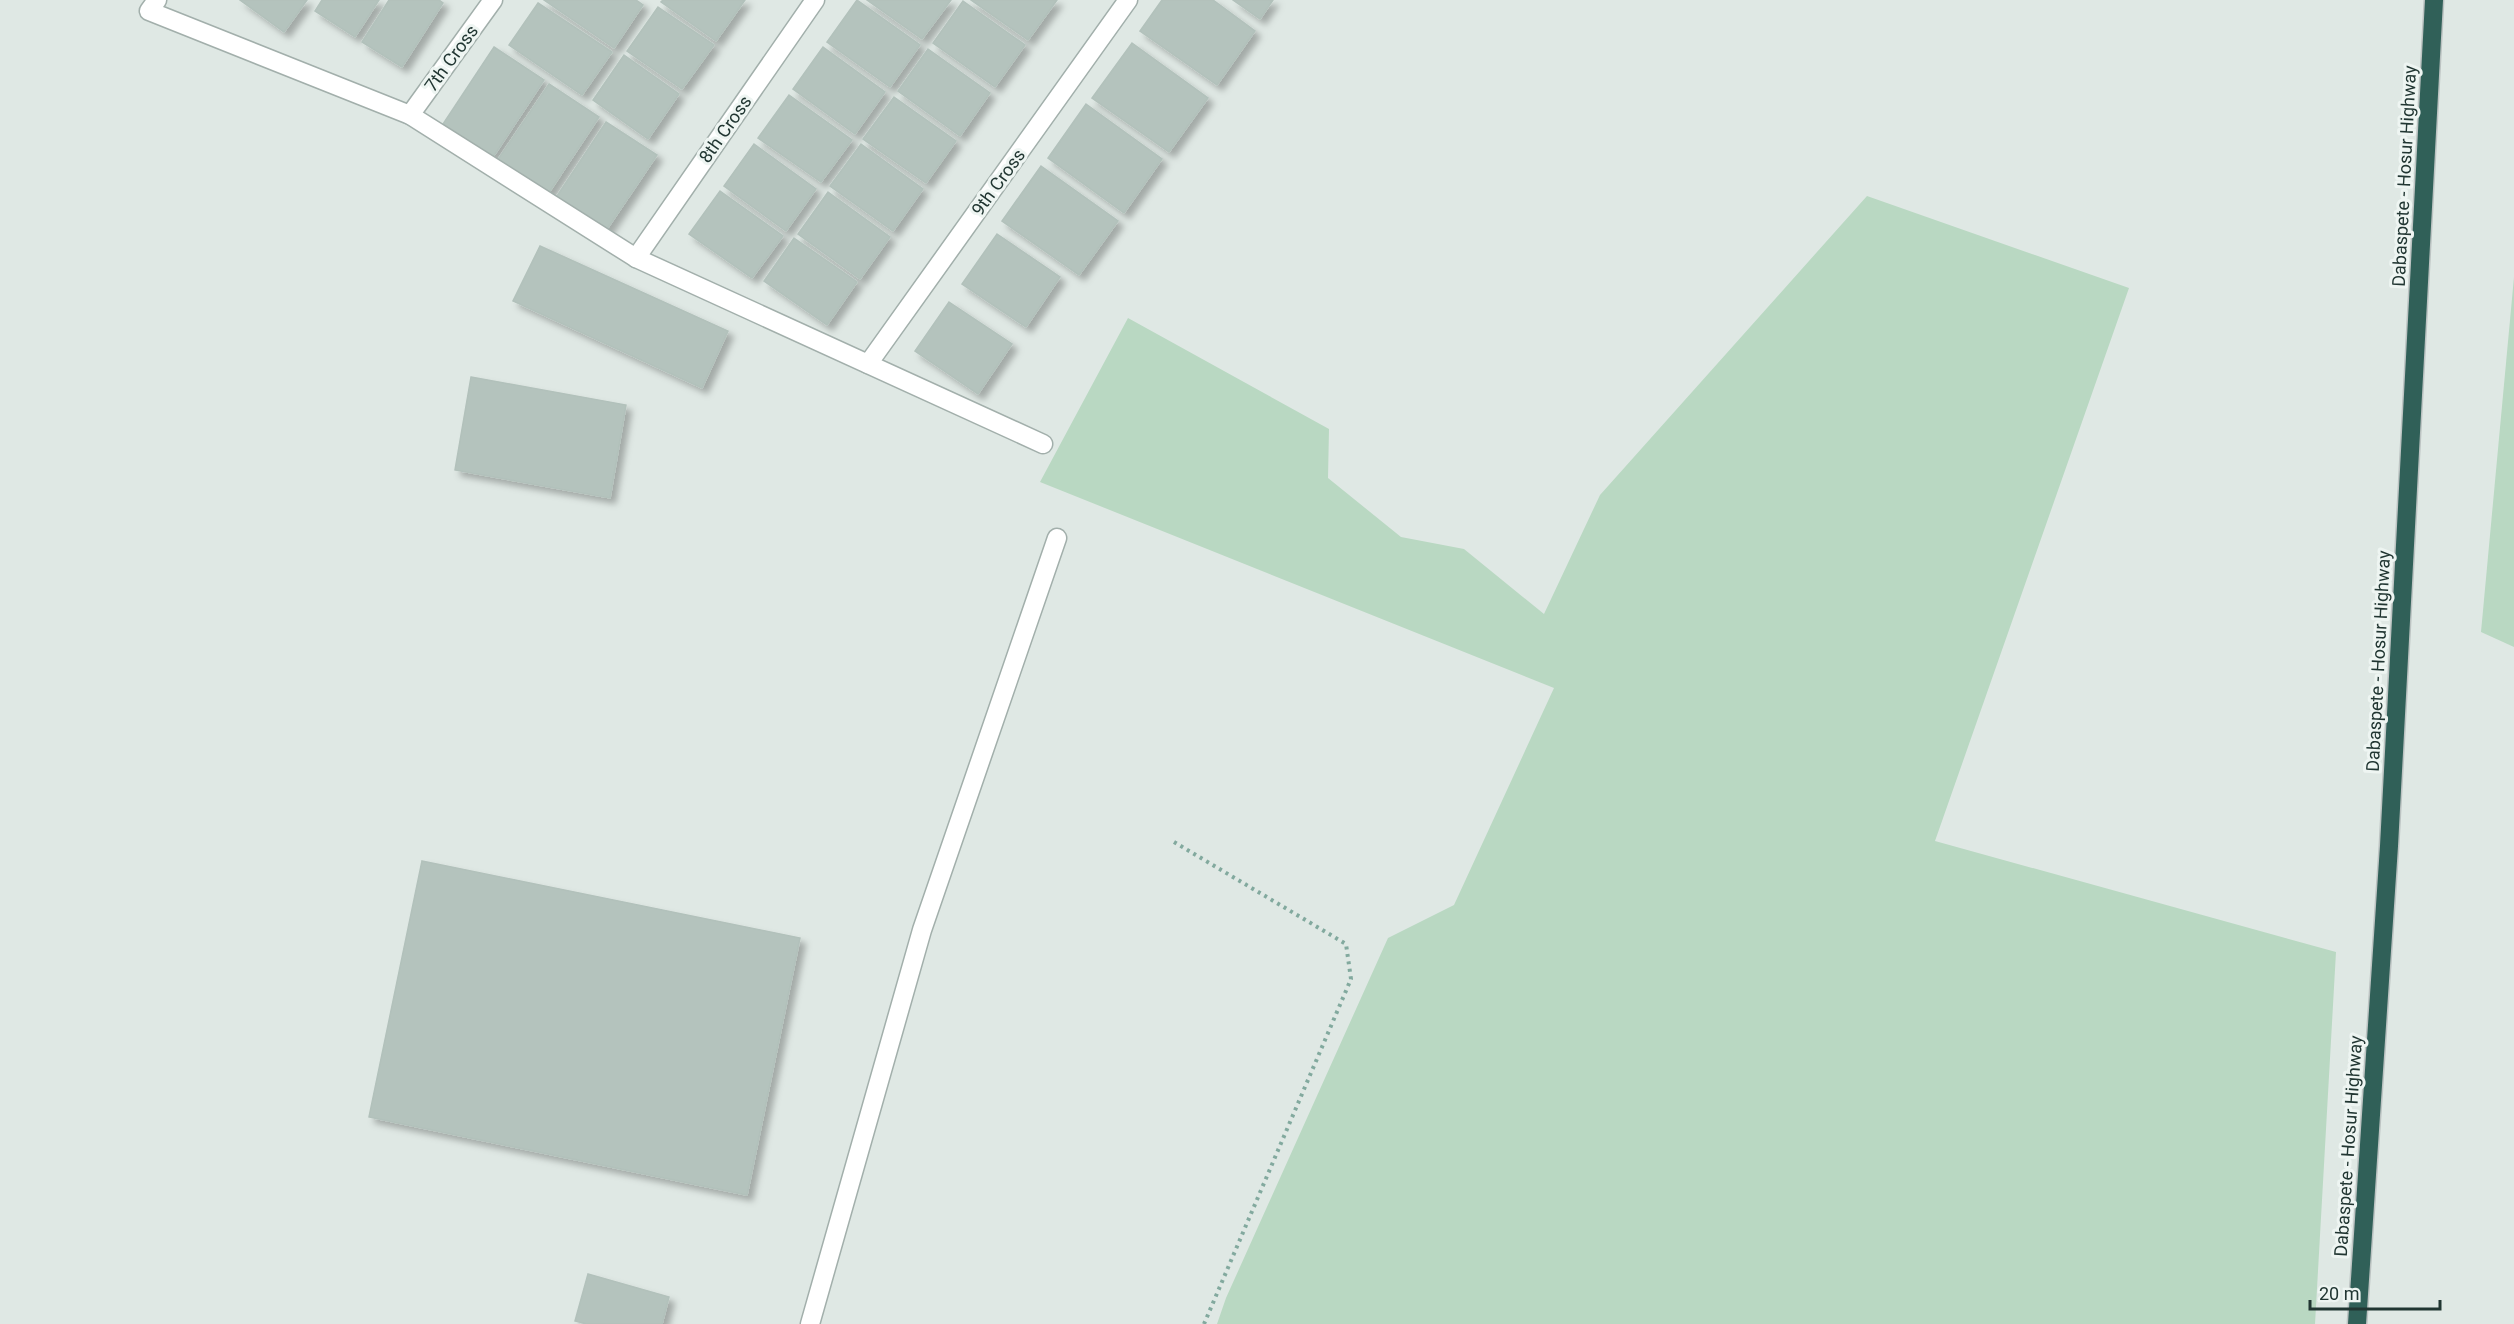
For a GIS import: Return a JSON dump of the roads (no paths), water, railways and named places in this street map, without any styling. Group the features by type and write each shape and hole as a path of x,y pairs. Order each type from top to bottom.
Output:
{"highway":[{"name":"Dabaspete - Hosur Highway","path":"2357,1324 2389,846 2434,0"}],"street":[{"name":"7th Cross","path":"410,115 492,0"},
{"name":"8th Cross","path":"636,258 815,0"},
{"name":"9th Cross","path":"868,364 1128,0"},
{"path":"153,6 410,115 636,258 1042,444"},
{"path":"810,1324 922,930 1057,538"}]}
